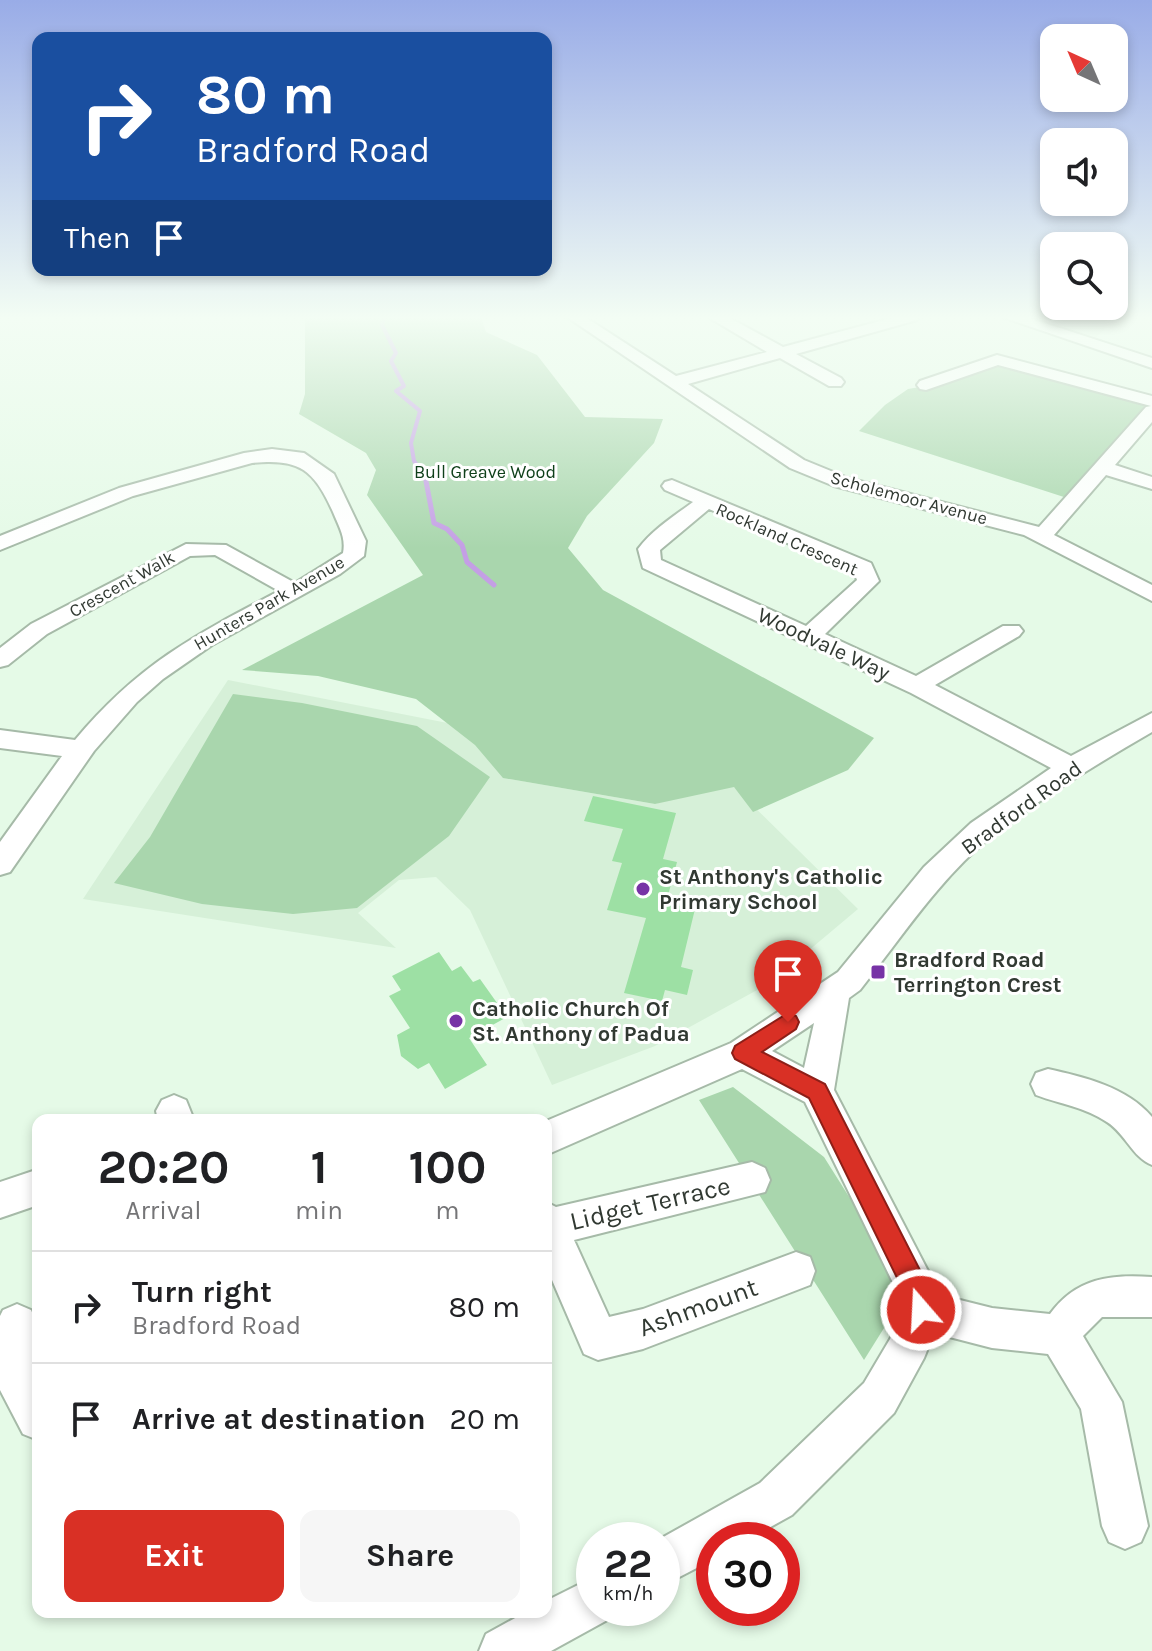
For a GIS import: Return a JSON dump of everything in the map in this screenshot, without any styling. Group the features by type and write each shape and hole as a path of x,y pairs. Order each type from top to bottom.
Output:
{"street":[{"name":"Scholemoor Avenue","path":"693,394 797,464 830,478 1031,531 1152,594"},
{"path":"1042,536 1151,412 1098,394"},
{"name":"Hunters Park Avenue","path":"0,544 126,492 251,457 297,457 327,478 356,541 353,556 328,574 182,653 136,688 82,750 0,864"},
{"path":"1102,467 1152,483"},
{"name":"Rockland Crescent","path":"672,486 705,503 863,568 868,581 809,636"},
{"name":"Woodvale Way","path":"705,503 660,536 649,549 651,563 920,687 1042,750 1070,768"},
{"name":"Crescent Walk","path":"0,660 39,629 186,550 219,549 294,591"},
{"path":"920,687 929,677 1011,631"},
{"name":"Bradford Road","path":"552,1135 743,1053 849,981 934,875 981,830 1070,768 1152,721"},
{"path":"0,739 82,750"},
{"path":"817,1091 833,992"},
{"path":"680,1553 776,1499 879,1398 910,1344 921,1310 914,1285 817,1091 743,1053"},
{"path":"1048,1084 1085,1093 1113,1107 1131,1119 1147,1136 1152,1148"},
{"name":"Lidget Terrace","path":"552,1223 752,1180"},
{"path":"0,1200 32,1189"},
{"name":"Lidget Terrace","path":"552,1235 598,1340"},
{"name":"Ashmount","path":"598,1340 643,1329 796,1271"},
{"path":"1059,1335 1077,1309 1100,1296 1152,1297"},
{"path":"921,1310 992,1328 1059,1335"},
{"path":"18,1324 18,1383 32,1408"},
{"path":"1059,1335 1101,1402 1125,1526"},
{"path":"503,1651 576,1611"}],"shaded area":[{"name":"St Anthony's Catholic Primary School","path":"228,680 473,728 494,756 504,778 655,804 729,782 858,909 770,983 655,1046 552,1085 470,910 436,877 399,880 358,913 396,948 83,899"}],"green space":[{"name":"Bull Greave Wood","path":"305,394 567,394 585,417 663,419 654,443 587,516 568,548 603,590 874,738 848,770 753,812 734,787 655,804 503,778 475,745 416,699 318,676 242,670 423,575 367,495 376,470 366,453 299,414"},
{"path":"901,394 1123,394 1149,401 1067,498 859,431"},
{"path":"233,694 302,703 417,726 490,777 449,836 357,908 293,914 202,904 114,883 150,837"},
{"path":"733,1087 824,1157 887,1257 894,1312 864,1360 699,1100"}],"building":[{"path":"593,796 676,813 663,859 677,862 666,903 695,909 681,967 693,970 687,995 665,990 662,1001 624,993 646,918 607,910 622,863 612,861 623,829 584,821"},
{"name":"Catholic Church Of St. Anthony of Padua","path":"439,952 452,971 461,966 473,982 480,979 507,1017 469,1038 487,1065 445,1089 429,1063 418,1069 401,1056 397,1035 410,1028 389,996 401,990 392,976"}],"waterway":[{"path":"400,394 420,411 411,443 414,461 425,477"},
{"path":"425,477 434,523 447,529 462,545 467,562 494,585"}],"place":[{"name":"St Anthony's Catholic Primary School","path":"643,889"},
{"name":"Bradford Road Terrington Crest","path":"878,972"},
{"name":"Catholic Church Of St. Anthony of Padua","path":"456,1021"}],"route":[{"path":"788,1022 743,1053 817,1091 914,1285 921,1310"}]}
